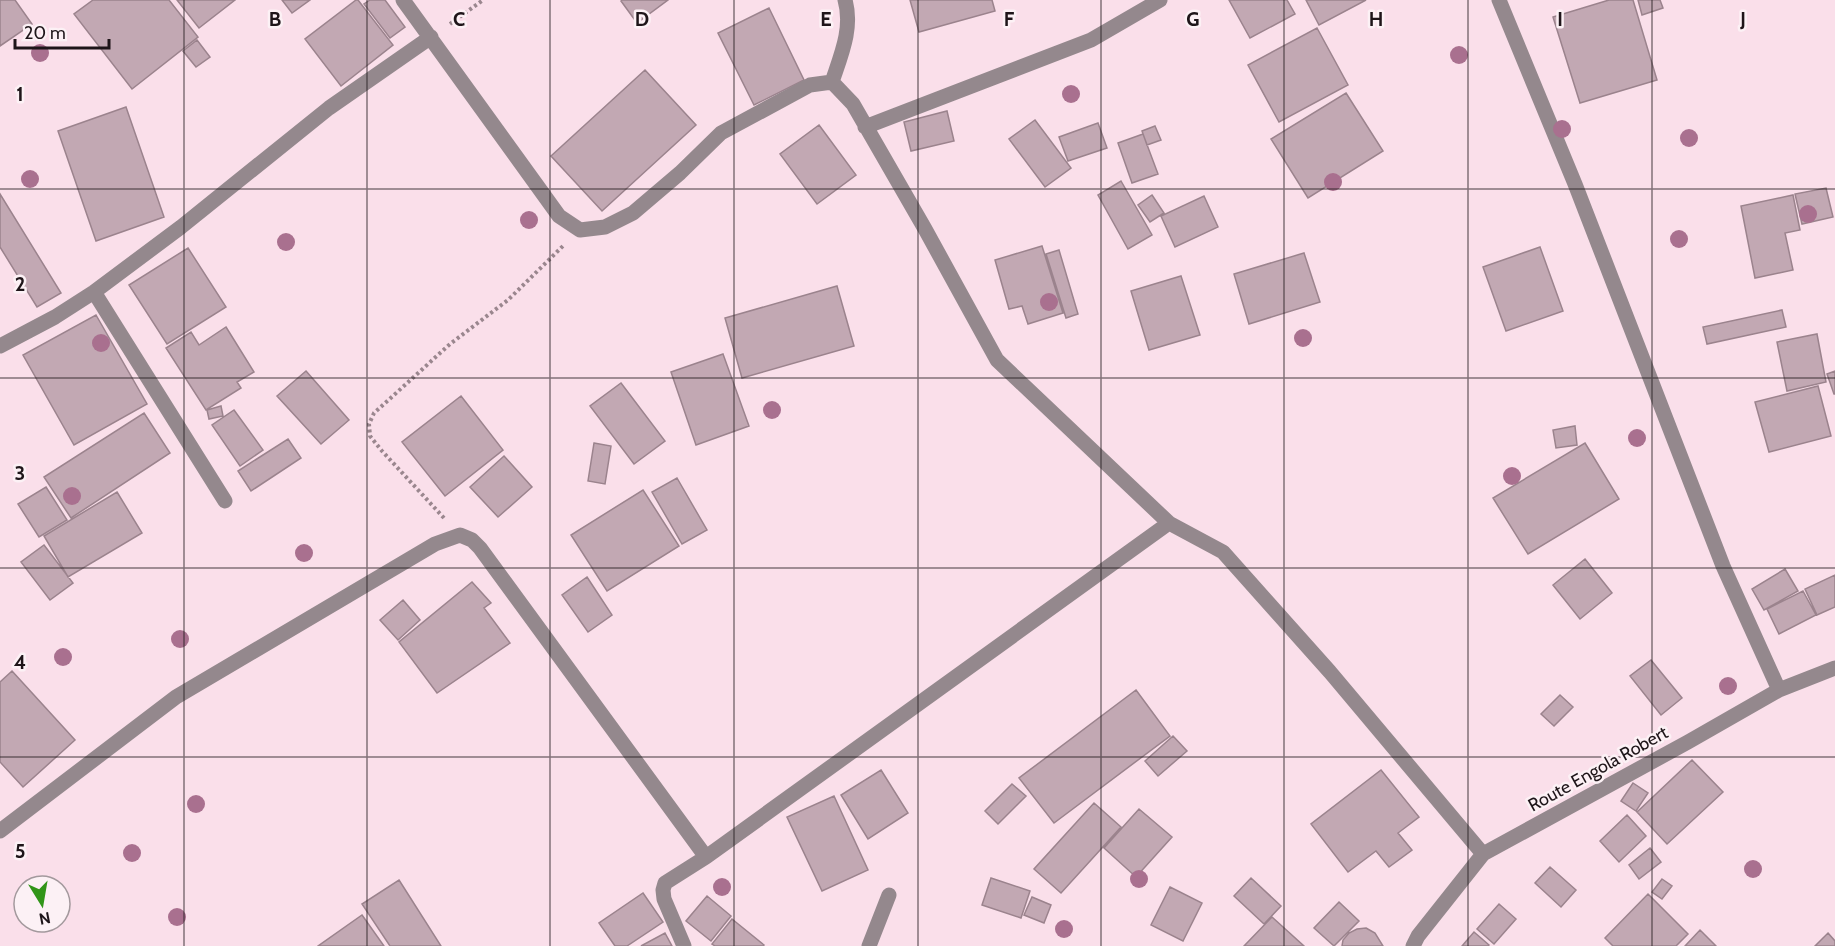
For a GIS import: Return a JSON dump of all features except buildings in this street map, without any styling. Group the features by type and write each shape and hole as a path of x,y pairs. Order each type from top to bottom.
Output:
{"street":[{"path":"403,0 559,216 580,230 605,227 633,213 680,173 721,133 810,85 832,82"},
{"path":"832,82 845,42 848,11 845,0"},
{"path":"865,127 1091,40 1160,0"},
{"path":"1499,0 1580,195 1723,566 1779,690"},
{"path":"0,346 55,317 94,292 181,227 329,108 431,37"},
{"path":"832,82 853,104 925,229 996,360 1169,523 1223,552 1330,672 1483,854"},
{"path":"94,292 225,501"},
{"path":"684,946 664,898 665,884 706,857 1169,523"},
{"path":"0,831 176,697 435,544 460,535 472,540 480,548 706,857"},
{"name":"Route Engola Robert","path":"1413,946 1418,936 1483,854 1779,690 1835,668"},
{"path":"869,946 889,895"}],"path":[{"path":"431,37 483,0"},
{"path":"460,535 382,451 370,436 369,424 374,413 405,384 450,344 508,300 580,230"}]}
